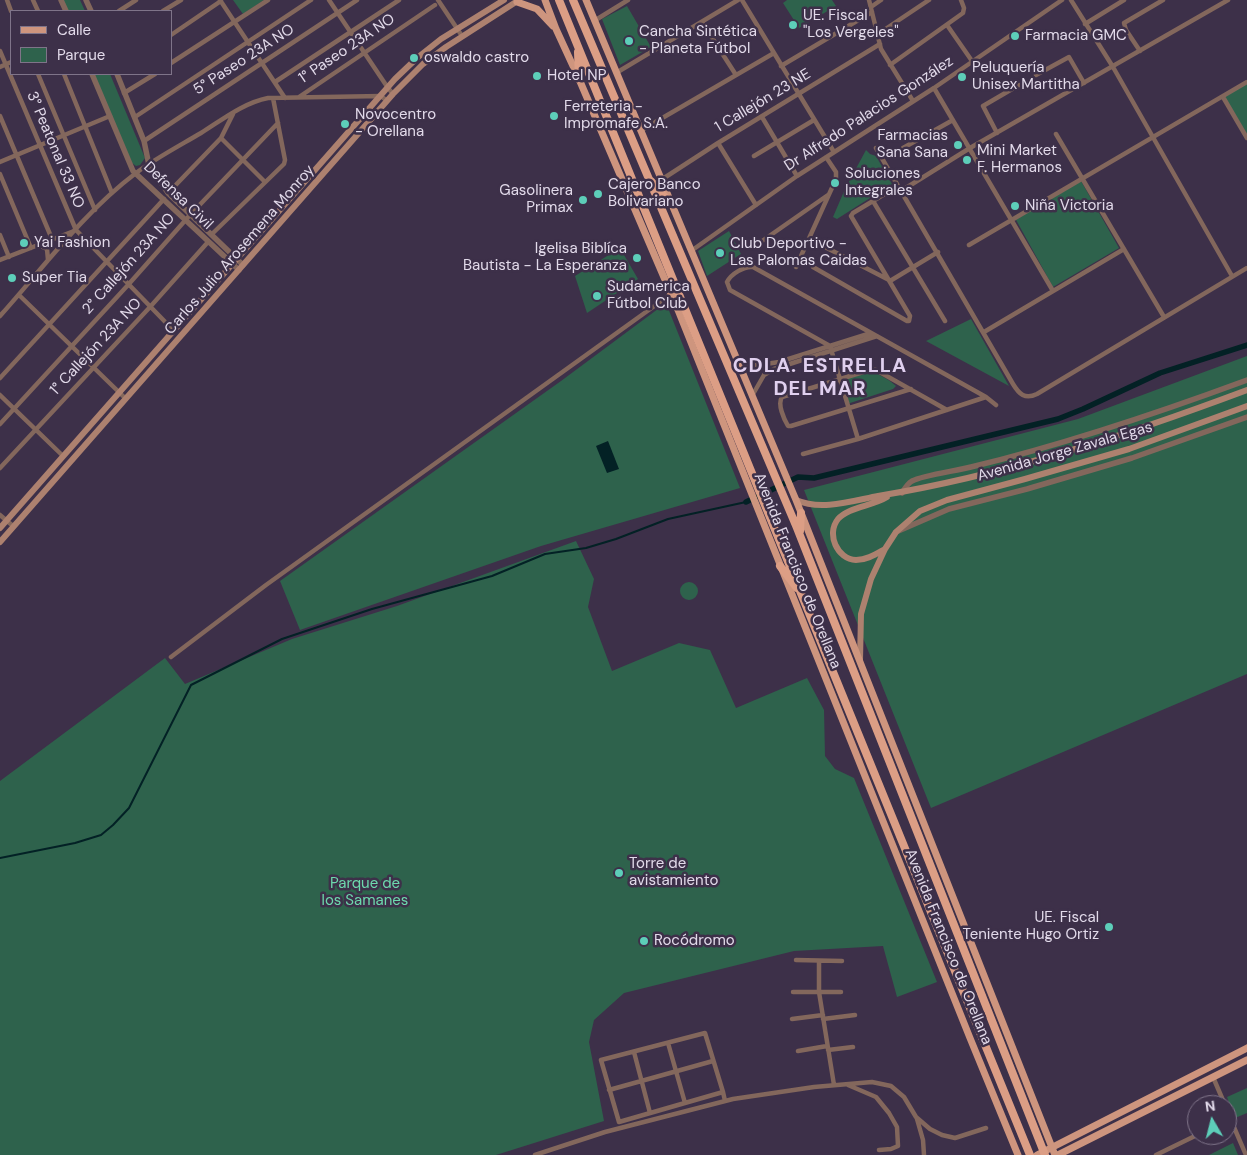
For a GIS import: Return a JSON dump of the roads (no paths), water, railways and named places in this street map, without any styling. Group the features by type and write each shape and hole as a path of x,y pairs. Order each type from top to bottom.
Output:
{"highway":[{"name":"Avenida Francisco de Orellana","path":"559,0 1030,1155"},
{"name":"Avenida Francisco de Orellana","path":"572,0 783,496 1042,1154"},
{"path":"576,43 579,79"},
{"path":"645,172 671,204"},
{"path":"800,538 799,522 801,513"},
{"path":"780,566 803,596"}],"main road":[{"name":"Carlos Julio Arosemena Monroy","path":"0,528 388,88 417,58 441,39 504,0"},
{"name":"Avenida Francisco de Orellana","path":"545,0 671,294 1018,1155"},
{"name":"Avenida Francisco de Orellana","path":"586,0 801,513 1056,1155"},
{"name":"Carlos Julio Arosemena Monroy","path":"0,542 387,101 424,64 462,36 518,1"},
{"path":"518,1 537,9 556,29"},
{"name":"Avenida Jorge Zavala Egas","path":"794,497 808,505 816,505 902,493 1064,453 1133,432 1247,390"},
{"name":"Avenida Jorge Zavala Egas","path":"860,664 860,630 865,595 871,579 885,549 896,532 920,511 947,500 1025,480 1129,448 1247,406"},
{"path":"885,549 868,558 852,559 840,553 836,547 833,534 836,523 843,515 878,502 890,494"},
{"path":"1042,1154 1052,1147 1247,1048"},
{"path":"1056,1155 1247,1060"}],"street":[{"path":"121,10 136,0"},
{"path":"165,10 181,0"},
{"path":"172,62 268,0"},
{"path":"134,117 311,0"},
{"path":"329,0 388,88 394,94"},
{"name":"5° Paseo 23A NO","path":"144,140 357,0"},
{"path":"275,82 399,0"},
{"path":"594,20 628,0"},
{"path":"616,73 738,0"},
{"path":"742,0 834,152"},
{"path":"869,0 880,44 890,65 913,101"},
{"path":"781,66 872,10 881,0"},
{"path":"878,34 929,0"},
{"path":"890,65 964,12 961,0"},
{"name":"Dr Alfredo Palacios González","path":"691,251 797,176 934,88 1062,0"},
{"path":"1071,0 1113,67 1232,276"},
{"path":"1085,24 1124,0"},
{"path":"1140,52 1126,30 1124,23 1163,0"},
{"path":"813,267 910,321 910,316 852,216 853,213 872,201 900,189 1140,52 1226,0"},
{"path":"172,33 221,1 285,98"},
{"path":"437,2 462,36"},
{"name":"1° Paseo 23A NO","path":"298,98 437,2"},
{"path":"702,22 736,75"},
{"path":"947,25 972,61"},
{"name":"1 Callejón 23 NE","path":"661,180 880,44"},
{"name":"3° Peatonal 33 NO","path":"0,51 10,74"},
{"path":"640,131 774,53"},
{"path":"1036,75 1069,57 1084,83"},
{"path":"0,67 10,62"},
{"name":"3° Peatonal 33 NO","path":"10,75 76,230 174,331"},
{"path":"38,75 95,210"},
{"path":"64,75 112,193"},
{"name":"Defensa Civil","path":"92,75 131,167 185,221 241,268"},
{"name":"Defensa Civil","path":"116,75 144,140 149,165 168,193 212,234 234,262"},
{"path":"124,93 153,75"},
{"path":"969,245 1247,82"},
{"path":"998,133 983,106 1019,85"},
{"path":"934,88 1053,291"},
{"path":"2,315 48,260 112,193 136,173 234,112 255,101 273,98 381,96 387,101"},
{"path":"1222,96 1247,138"},
{"path":"212,234 284,164 285,156 273,98"},
{"path":"168,193 221,138 234,112"},
{"path":"0,116 52,239"},
{"path":"0,162 110,116"},
{"path":"762,117 797,176"},
{"path":"754,156 776,141 814,120"},
{"path":"903,148 953,120"},
{"name":"2° Callejón 23A NO","path":"0,424 190,215 278,123"},
{"path":"1056,134 1164,317"},
{"path":"221,138 265,182"},
{"path":"718,143 756,205"},
{"path":"876,148 1017,390 1024,396 1030,397 1247,268"},
{"path":"796,268 836,179 836,174 826,157"},
{"path":"0,174 31,248"},
{"path":"755,246 828,195"},
{"path":"0,378 164,199"},
{"path":"872,201 945,322"},
{"path":"0,260 76,230"},
{"path":"0,235 9,257"},
{"name":"1° Callejón 23A NO","path":"0,468 208,242"},
{"path":"37,245 47,249 48,260"},
{"path":"825,247 890,281"},
{"path":"984,332 1124,249"},
{"path":"890,281 938,252"},
{"path":"858,438 830,348 730,290 728,280 747,267 753,267 986,397 996,405"},
{"path":"170,657 266,585 671,294"},
{"path":"18,295 126,399"},
{"path":"0,305 2,315"},
{"path":"751,396 763,377 770,371 871,333"},
{"path":"738,363 761,365 778,362 877,336"},
{"path":"910,389 789,426 786,423 780,403 782,397 875,370 910,389 947,410"},
{"name":"Avenida Jorge Zavala Egas","path":"902,493 909,483 915,480 1061,444 1247,380"},
{"path":"0,395 35,431 63,456"},
{"path":"803,454 986,397"},
{"name":"Avenida Jorge Zavala Egas","path":"896,532 949,509 1124,461 1247,417"},
{"path":"0,515 13,526"},
{"path":"796,960 842,961"},
{"path":"819,961 819,992 834,1085"},
{"path":"793,992 841,992"},
{"path":"792,1019 855,1015"},
{"path":"723,1092 619,1122 601,1060 704,1033 723,1092 725,1101"},
{"path":"668,1043 685,1103"},
{"path":"798,1051 853,1047"},
{"path":"634,1052 650,1113"},
{"path":"610,1090 713,1061"},
{"path":"1213,1077 1221,1095"},
{"path":"535,1155 605,1132 725,1101 834,1085 872,1082 891,1086 904,1097 916,1117 923,1140 924,1155"},
{"path":"847,1084 876,1097 897,1127 898,1146 879,1150"},
{"path":"916,1117 930,1129 942,1135 955,1138 986,1128"},
{"path":"1237,1136 1246,1155"},
{"path":"1156,1155 1187,1140"}],"waterway":[{"path":"746,502 798,477 814,478 1058,419 1160,373 1247,345"},
{"path":"0,858 75,843 101,835 129,808 191,685 282,639 372,609 492,576 545,554 586,548 616,539 668,519 746,502"}],"place":[{"name":"UE. Fiscal \"Los Vergeles\"","path":"793,25"},
{"name":"Farmacia GMC","path":"1015,36"},
{"name":"Cancha Sintética - Planeta Fútbol","path":"629,41"},
{"name":"oswaldo castro","path":"414,58"},
{"name":"Hotel NP","path":"537,76"},
{"name":"Peluquería Unisex Martitha","path":"962,77"},
{"name":"Ferreteria - Impromafe S.A.","path":"554,116"},
{"name":"Novocentro - Orellana","path":"345,124"},
{"name":"Farmacias Sana Sana","path":"958,145"},
{"name":"Mini Market F. Hermanos","path":"967,160"},
{"name":"Soluciones Integrales","path":"835,183"},
{"name":"Cajero Banco Bolivariano","path":"598,194"},
{"name":"Gasolinera Primax","path":"583,200"},
{"name":"Niña Victoria","path":"1015,206"},
{"name":"Yai Fashion","path":"24,243"},
{"name":"Club Deportivo - Las Palomas Caidas","path":"720,253"},
{"name":"Igelisa Biblíca Bautista - La Esperanza","path":"637,258"},
{"name":"Super Tia","path":"12,278"},
{"name":"Sudamerica Fútbol Club","path":"597,296"},
{"name":"Torre de avistamiento","path":"619,873"},
{"name":"UE. Fiscal Teniente Hugo Ortiz","path":"1109,927"},
{"name":"Rocódromo","path":"644,941"}],"district":[{"name":"CDLA. ESTRELLA DEL MAR","path":"820,378"}],"park label":[{"name":"Parque de los Samanes","path":"365,892"}]}
